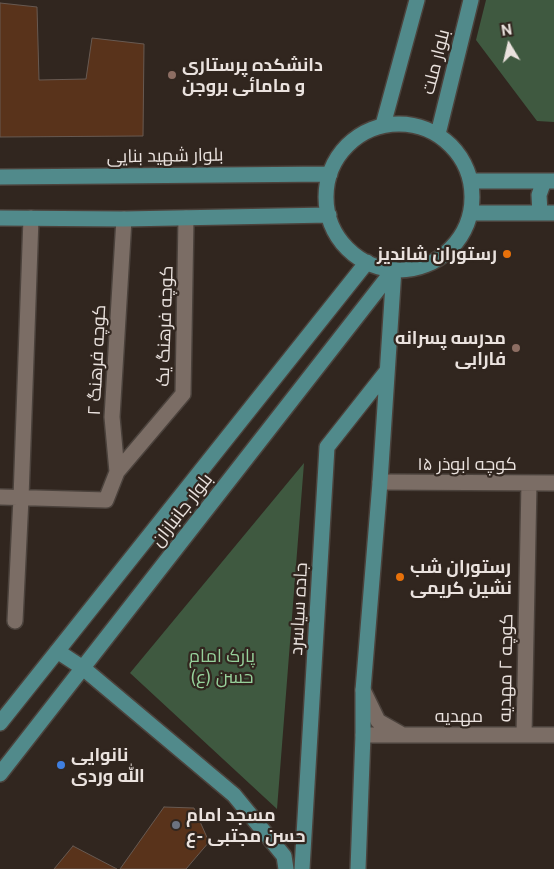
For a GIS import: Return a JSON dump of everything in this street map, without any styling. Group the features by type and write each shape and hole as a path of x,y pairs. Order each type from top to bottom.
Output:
{"main road":[{"name":"بلوار ملت","path":"383,126 417,0"},
{"name":"بلوار ملت","path":"438,134 471,0"},
{"path":"402,124 420,127 438,134 453,146 464,162 471,181 473,197 471,213 464,232 451,248 434,261 415,268 394,269 380,267 367,262 350,250 337,234 329,215 326,201 327,187 330,174 338,157 350,143 366,132 383,126 402,124"},
{"name":"بلوار شهید بنایی","path":"0,177 330,174"},
{"path":"471,181 549,181"},
{"path":"471,213 547,213 540,195 549,181"},
{"path":"0,218 124,219 329,215"},
{"name":"بلوار جانبازان","path":"0,723 367,262"},
{"path":"358,869 364,735 363,690 380,482 394,269"},
{"name":"بلوار جانبازان","path":"0,774 394,269"},
{"name":"جاده سیاسرد","path":"302,869 327,447 387,371"},
{"path":"58,650 83,668 234,795 284,856 286,869"}],"street":[{"path":"15,622 31,218"},
{"name":"کوچه فرهنگ یک","path":"117,472 183,394 186,218"},
{"name":"کوچه فرهنگ ۲","path":"21,498 106,500 117,472 112,417 124,219"},
{"name":"کوچه ابوذر ۱۵","path":"380,482 554,483"},
{"name":"کوچه ۲ مهدیه","path":"524,735 529,483"},
{"path":"0,497 21,498"},
{"path":"363,690 378,721 402,735"},
{"name":"مهدیه","path":"364,735 554,735"}],"green space":[{"path":"486,0 554,0 554,122 537,121 476,40"},
{"name":"پارک امام حسن (ع)","path":"304,463 277,809 130,673"}],"building":[{"path":"0,3 37,7 39,80 86,79 92,38 144,44 143,136 0,137"},
{"name":"مسجد امام حسن مجتبی -ع","path":"164,807 194,808 209,842 186,869 120,869"},
{"path":"73,846 117,869 54,869"}],"place":[{"name":"دانشکده پرستاری و مامائی بروجن","path":"172,75"},
{"name":"رستوران شاندیز","path":"507,254"},
{"name":"مدرسه پسرانه فارابی","path":"516,348"},
{"name":"رستوران شب نشین کریمی","path":"400,577"},
{"name":"نانوایی الله وردی","path":"61,765"},
{"name":"مسجد امام حسن مجتبی -ع","path":"176,825"}]}
